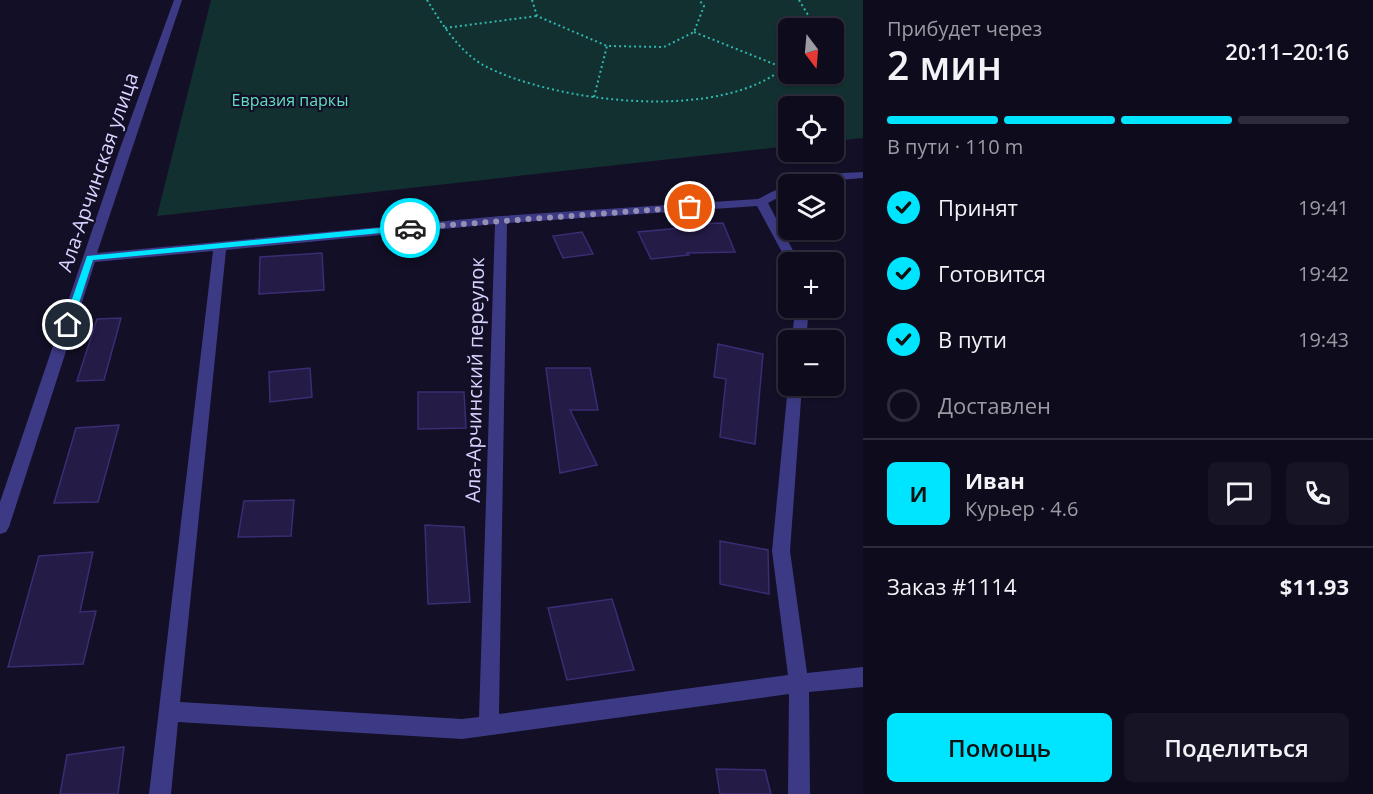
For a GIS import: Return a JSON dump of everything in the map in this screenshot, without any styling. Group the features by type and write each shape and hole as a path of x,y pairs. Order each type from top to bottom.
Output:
{"street":[{"name":"Ала-Арчинская улица","path":"0,527 178,0"},
{"path":"844,176 863,175"},
{"path":"90,258 501,220 761,202 778,193"},
{"path":"761,202 788,252"},
{"name":"Ала-Арчинский переулок","path":"489,726 501,220"},
{"path":"160,794 220,245"},
{"path":"794,396 781,551 799,683 799,794"},
{"path":"168,711 462,729 799,683 863,678"}],"path":[{"path":"428,0 445,28 481,64 538,85 594,97 628,101 707,96 736,91 764,81 778,72"},
{"path":"532,0 537,16"},
{"path":"445,28 537,16 607,46 664,47 694,32 704,6 699,0"},
{"path":"799,0 808,18"},
{"path":"694,32 778,65"},
{"path":"594,97 607,46"}],"green space":[{"name":"Евразия паркы","path":"211,0 863,0 863,138 844,140 844,96 778,96 778,147 157,216"}],"building":[{"path":"723,223 735,252 687,253 689,255 651,259 638,232 691,227 690,224"},
{"path":"582,232 593,254 563,258 553,236"},
{"path":"322,253 324,290 259,294 260,257"},
{"path":"121,318 104,380 77,381 97,319"},
{"path":"718,344 763,354 755,444 720,437 726,379 714,377"},
{"path":"310,368 312,397 270,402 269,372"},
{"path":"546,368 590,368 598,410 570,410 597,465 560,473"},
{"path":"418,392 464,392 466,428 418,429"},
{"path":"119,425 98,502 54,503 76,428"},
{"path":"294,500 291,536 238,537 244,501"},
{"path":"425,525 464,527 470,602 428,604"},
{"path":"720,541 768,550 769,594 720,584"},
{"path":"93,552 80,612 96,611 83,664 8,667 39,556"},
{"path":"612,599 634,670 567,680 548,608"},
{"path":"124,747 118,794 60,794 67,755"},
{"path":"716,769 765,770 771,794 720,794"}],"way so far":[{"path":"410,228 690,207"}],"route":[{"path":"68,325 90,258 410,228"}]}
